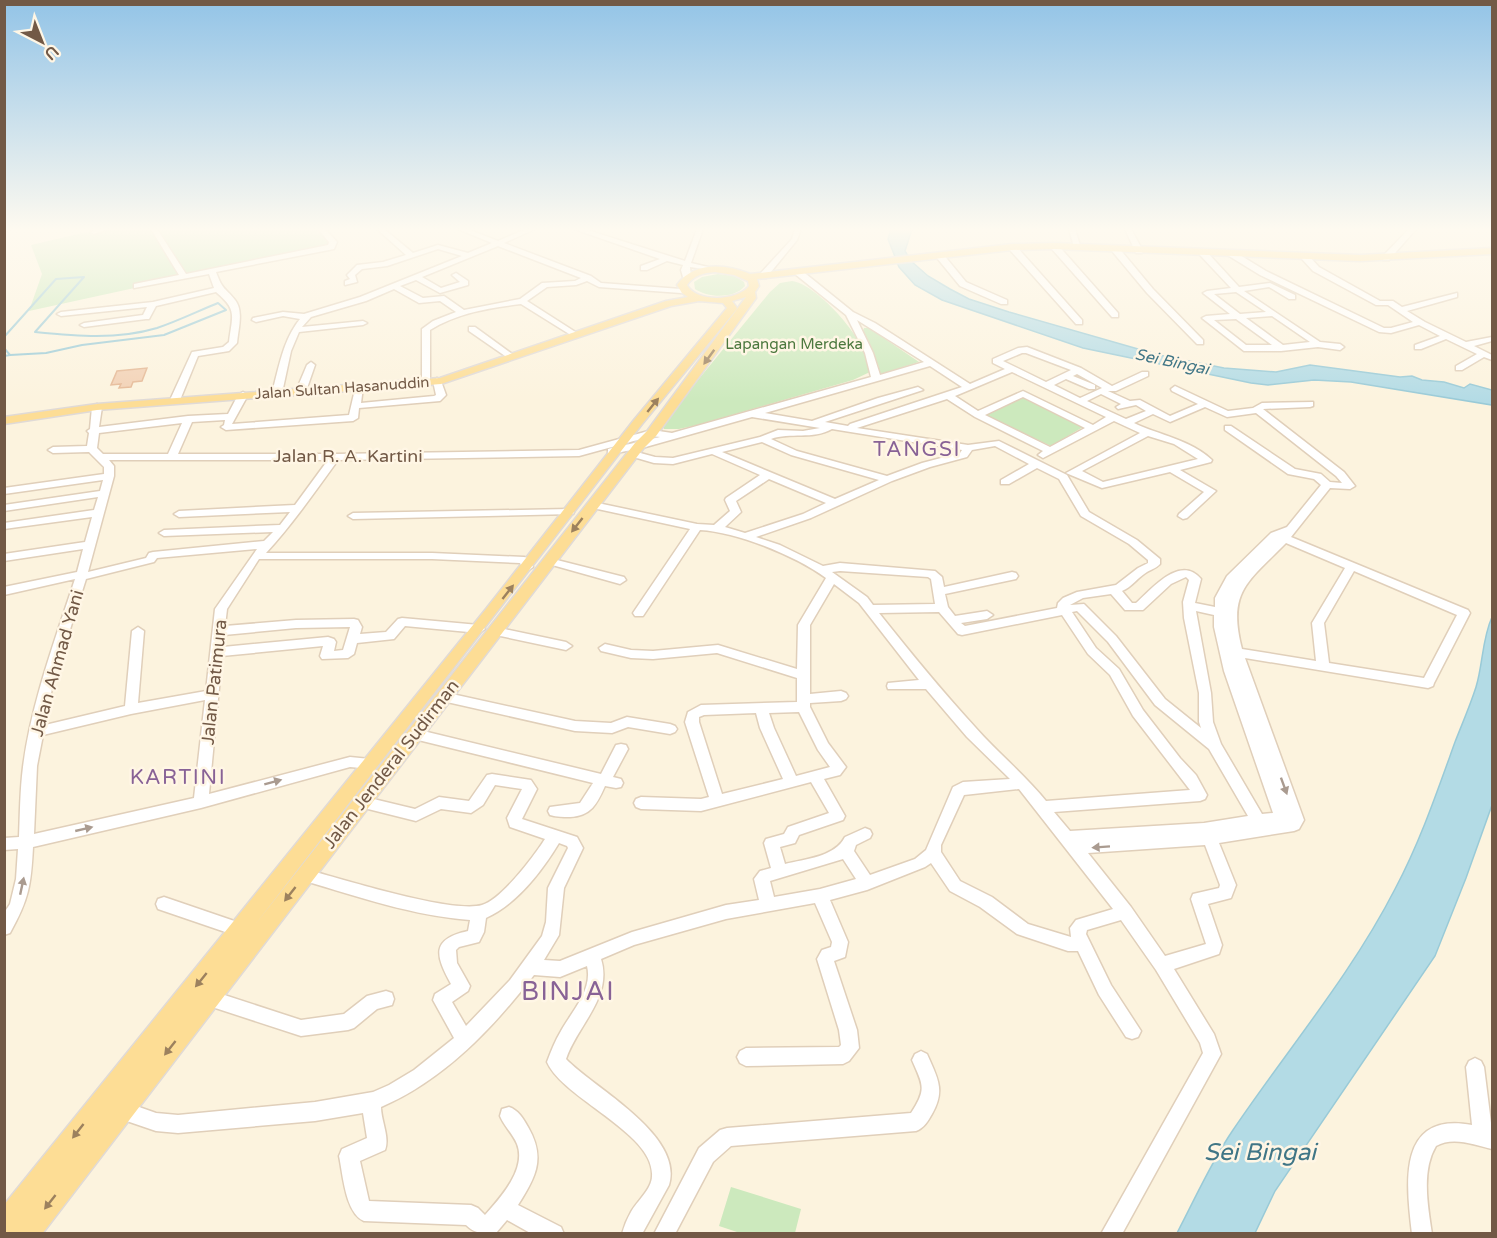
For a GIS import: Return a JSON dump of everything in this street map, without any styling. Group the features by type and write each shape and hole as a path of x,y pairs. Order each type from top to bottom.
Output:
{"main road":[{"name":"Jalan Sultan Hasanuddin","path":"669,303 681,287"},
{"path":"684,287 688,294 699,298"},
{"path":"720,300 734,298 759,287"},
{"name":"Jalan Jenderal Sudirman","path":"4,1225 100,1104 305,875 368,770 487,630 527,567 569,512 684,391 752,298 751,290"},
{"name":"Jalan Sultan Hasanuddin","path":"4,421 97,407 431,382 669,303 699,298 720,300"},
{"name":"Jalan Jenderal Sudirman","path":"499,614 549,561 593,505 667,388 732,308 731,304 720,300"},
{"path":"667,388 684,391"},
{"name":"Jalan Jenderal Sudirman","path":"26,1233 209,998 231,955 240,930 337,819 361,802 443,697 487,630"},
{"path":"100,1104 143,1082"}],"street":[{"path":"277,393 288,352 303,319 392,287"},
{"path":"395,287 422,301 457,287"},
{"path":"428,287 464,313"},
{"path":"355,406 436,399 441,395 431,382 426,329 464,313 491,305 522,301 542,287"},
{"path":"813,287 850,314 872,325 969,387"},
{"path":"967,287 1004,302"},
{"path":"1048,287 1079,322"},
{"path":"1090,287 1115,315"},
{"path":"1147,287 1200,342"},
{"path":"1235,287 1318,344"},
{"path":"1255,287 1207,294 1281,348"},
{"path":"1273,287 1292,297"},
{"path":"1292,287 1382,330 1391,332 1421,321"},
{"path":"1349,287 1379,303 1389,303 1488,356"},
{"path":"167,293 217,288 233,302 236,314 233,343 226,349 195,354 175,400"},
{"path":"61,314 153,304 217,288"},
{"path":"1400,310 1454,295"},
{"path":"522,301 574,335"},
{"path":"84,325 146,317 153,304"},
{"path":"256,320 283,314 307,317"},
{"path":"850,314 855,330 874,362 876,378"},
{"path":"1272,314 1206,318 1244,348 1281,348 1318,344 1340,346"},
{"path":"297,330 363,323"},
{"path":"472,329 511,357"},
{"path":"1418,347 1448,336"},
{"path":"1466,345 1492,339"},
{"path":"1074,471 1102,485 1207,460 1177,442 1146,433 996,361 1021,350 1078,370 1076,370 1128,404"},
{"path":"1459,368 1488,356"},
{"path":"633,445 757,416 930,363"},
{"path":"301,391 311,365"},
{"path":"849,428 948,396 1012,369"},
{"path":"1047,385 1076,370"},
{"path":"1081,401 1145,374"},
{"path":"1066,376 1092,387"},
{"path":"243,395 226,427 353,418 359,387"},
{"path":"1175,389 1227,414 1258,410 1340,474 1350,486 1327,485 1314,475 1292,472 1228,428"},
{"path":"810,424 918,390"},
{"path":"978,415 1023,394 1092,428"},
{"path":"948,396 978,415 1050,451"},
{"path":"1005,482 1050,451 1092,428 1128,404 1137,402 1170,419 1205,405"},
{"path":"1258,410 1257,408 1262,406 1310,404"},
{"path":"4,491 109,476 109,466 96,453 92,431 97,407"},
{"path":"1126,423 1153,411"},
{"path":"757,416 849,428 968,448 996,443 1063,477 1085,514 1133,542 1154,559 1154,564 1150,568 1142,570 1120,587 1069,599 1062,606 1092,651 1115,672 1138,713 1175,762 1191,779 1200,795 1042,807"},
{"path":"757,416 778,434"},
{"path":"92,431 188,419 232,417"},
{"path":"172,456 188,419"},
{"path":"633,445 654,460 673,461 778,434 803,434 833,427"},
{"path":"1063,477 1146,433"},
{"path":"633,445 671,436"},
{"path":"763,439 794,453 888,479"},
{"name":"Jalan R. A. Kartini","path":"53,450 172,456 335,457 579,453 633,445"},
{"path":"745,537 807,516 888,479 926,465 964,455 968,448"},
{"path":"712,451 836,503"},
{"name":"Jalan Patimura","path":"201,802 221,609 256,556 283,528 335,457"},
{"path":"1172,469 1211,491 1183,516"},
{"path":"717,528 736,512 730,500 767,475"},
{"name":"Jalan Ahmad Yani","path":"4,928 17,906 24,879 30,766 47,683 82,576 109,476"},
{"path":"1233,652 1232,601 1240,583 1327,485"},
{"path":"4,508 105,493"},
{"path":"593,505 697,527 717,528 776,548 827,573 872,609 929,684 972,733 1023,783 1125,912 1208,1040 1212,1054 1111,1233"},
{"path":"179,514 297,507"},
{"path":"353,516 569,512"},
{"path":"4,526 98,513"},
{"path":"639,613 697,527"},
{"path":"164,533 283,528"},
{"path":"1233,652 1428,683 1464,613 1351,567 1284,533"},
{"path":"1070,843 1210,839 1296,820 1242,672 1220,627 1221,598 1231,579 1284,533"},
{"path":"4,591 150,560 153,555 270,544"},
{"path":"4,558 90,545"},
{"path":"256,556 432,556 524,560 527,567"},
{"path":"549,561 620,579"},
{"path":"641,803 701,805 815,777 835,771 839,767 830,758 816,735 803,703 802,675 804,625 827,573 840,567 931,574 936,577 942,608 962,631 1080,607 1112,639 1160,702 1214,745"},
{"path":"1323,666 1318,624 1330,599 1351,567"},
{"path":"1113,589 1129,607 1139,607 1164,583 1179,575 1188,573 1195,582 1189,606 1198,667 1205,693 1206,722 1214,745 1258,821"},
{"path":"939,591 1012,576"},
{"path":"1189,606 1221,612"},
{"path":"872,609 942,608"},
{"path":"953,620 987,615"},
{"path":"352,639 390,636 402,622 487,630 566,646"},
{"path":"218,652 328,641 330,642 326,656 348,654 356,627 354,623 296,624 220,631"},
{"path":"131,709 138,632"},
{"path":"605,648 631,654 653,655 718,650 802,675"},
{"path":"893,686 929,684"},
{"path":"36,732 131,709 213,694"},
{"path":"717,801 692,722 693,715 701,710 761,708 840,696"},
{"path":"443,697 574,726 612,728 627,722 670,729"},
{"path":"761,708 767,728 792,783"},
{"path":"415,734 607,781"},
{"path":"555,811 581,812 586,808 607,781 621,749"},
{"path":"4,843 27,842 201,802 350,762 365,763 368,770"},
{"path":"780,872 771,843 790,839 793,831 838,816 815,777"},
{"path":"122,1110 159,1123 212,1122 330,1109 372,1101 385,1096 435,1065 490,1015 529,967 549,938 555,922 556,886 576,848 572,841 515,822 514,818 530,789 526,784 492,779 487,782 479,802 471,807 439,802 416,815 361,802"},
{"path":"1023,783 963,788 958,791 934,845 933,854 954,886 986,902 1023,929 1068,945 1084,944"},
{"path":"1070,843 1258,821 1288,821"},
{"path":"768,905 762,879 834,857 845,850 850,841 865,834"},
{"path":"305,875 369,894 448,911 479,913 495,905 509,892 543,857 555,836"},
{"path":"1162,966 1213,949 1214,945 1199,899 1225,892 1228,885 1210,839"},
{"path":"845,850 867,883"},
{"path":"529,967 560,969 632,939 726,912 820,897 867,883 920,863 933,854"},
{"path":"746,1057 843,1055 849,1048 848,1030 825,959 828,955 839,952 840,942 820,897"},
{"path":"164,904 240,930"},
{"path":"1125,912 1082,924 1078,928 1078,934 1105,990 1132,1030"},
{"path":"464,1039 441,1000 462,986 448,964 448,947 454,941 473,937 479,913"},
{"path":"592,956 597,967 589,999 556,1062 575,1082 598,1096 631,1125 656,1153 662,1169 662,1179 633,1225 632,1233"},
{"path":"209,998 301,1028 348,1022 374,1002 386,999"},
{"path":"664,1233 706,1155 727,1137 916,1122 930,1101 933,1089 921,1060"},
{"path":"1422,1233 1418,1185 1420,1161 1425,1144 1435,1135 1451,1132 1488,1138 1475,1068"},
{"path":"372,1101 372,1117 378,1143 349,1156 359,1203 363,1211 471,1215 482,1228 504,1208 529,1170 528,1143 525,1134 509,1116"},
{"path":"504,1208 554,1233"}],"green space":[{"path":"38,287 140,287 29,311"},
{"path":"695,287 744,287 734,293 721,296 695,289"},
{"name":"Lapangan Merdeka","path":"776,287 806,287 829,304 862,347 870,372 853,380 697,425 679,429 664,429 662,424"},
{"path":"864,328 869,328 919,362 877,375 879,367 862,333"},
{"path":"1019,396 1083,427 1051,446 984,415"},
{"path":"731,1187 801,1209 795,1233 740,1233 719,1226"}],"water":[{"name":"Sei Bingai","path":"918,287 946,287 969,299 1009,312 1159,355 1224,368 1276,372 1310,365 1400,377 1412,376 1464,388 1470,384 1492,390 1492,405 1351,382 1314,380 1268,385 1251,383 1083,348 942,300"},
{"name":"Sei Bingai","path":"1492,617 1492,805 1435,956 1275,1191 1255,1233 1177,1233 1225,1142 1339,982 1378,921 1395,889 1435,798 1471,701"}],"building":[{"path":"147,368 142,381 133,382 131,387 119,388 121,384 111,385 117,371"}],"waterway":[{"path":"4,337 49,287"},
{"path":"10,355 46,353 82,345 164,335 226,310 218,303 157,328 112,336 35,332 75,287"},
{"path":"4,348 10,355"},
{"path":"4,356 10,355"}],"district":[{"name":"TANGSI","path":"917,449"},
{"name":"KARTINI","path":"178,777"},
{"name":"BINJAI","path":"568,991"}]}
